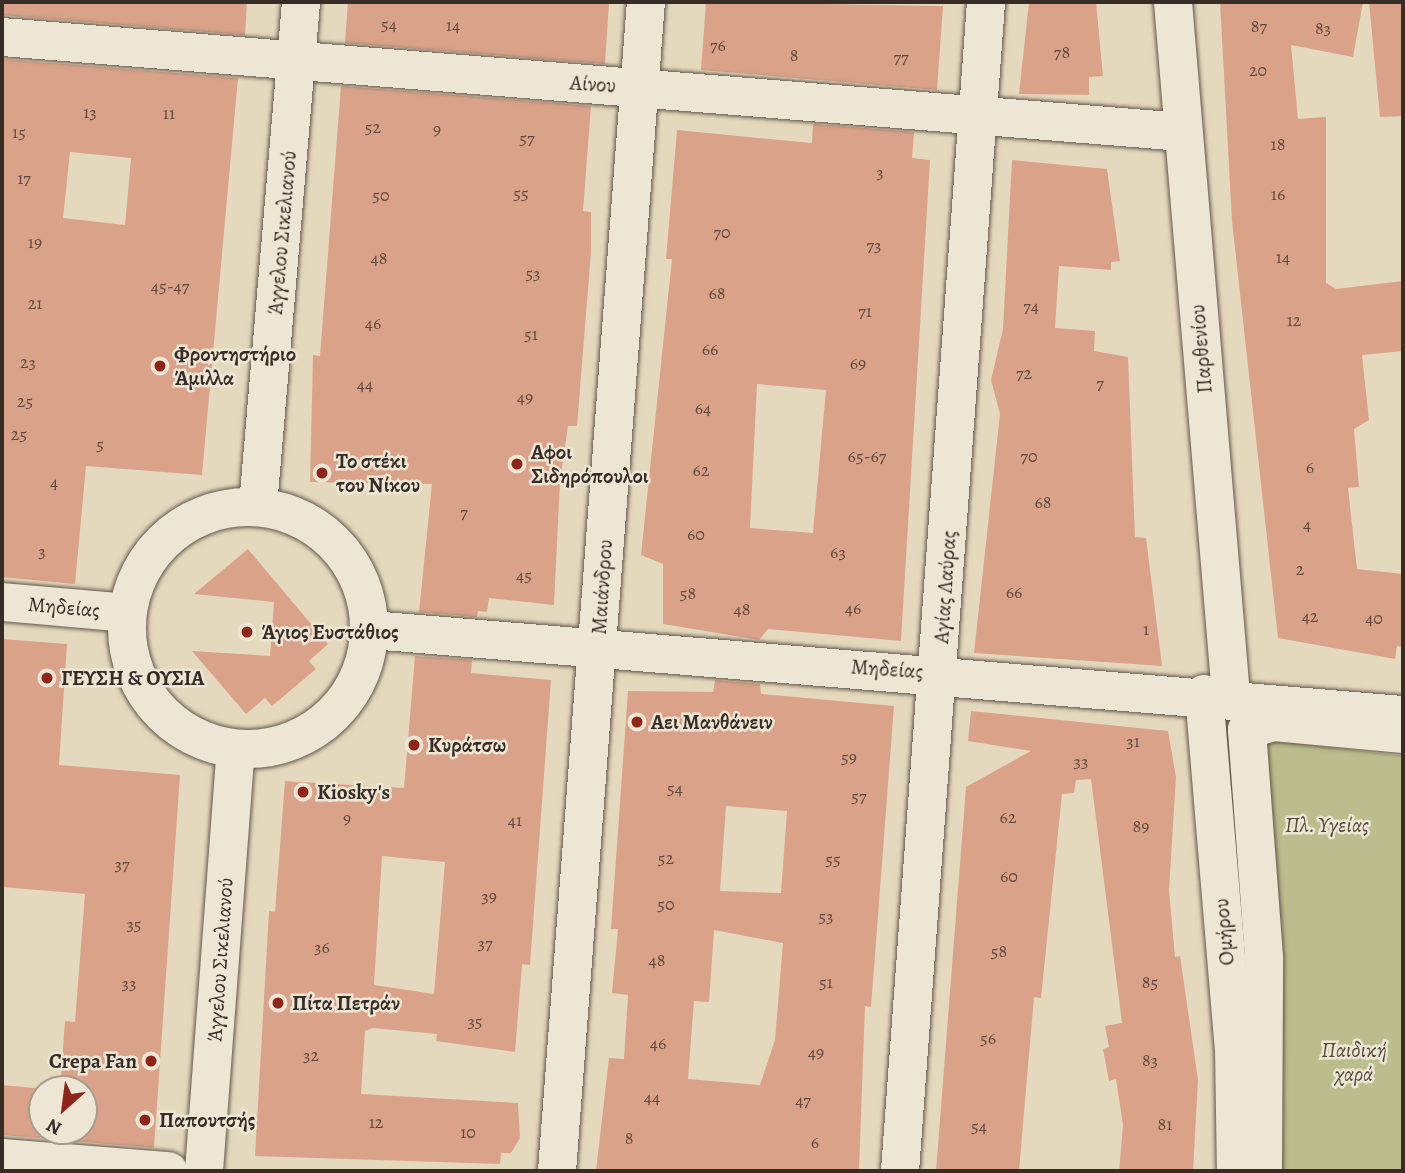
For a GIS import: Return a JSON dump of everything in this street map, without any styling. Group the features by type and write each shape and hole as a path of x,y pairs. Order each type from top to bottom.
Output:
{"street":[{"name":"Άγγελου Σικελιανού","path":"258,506 301,2"},
{"name":"Μαιάνδρου","path":"558,1171 646,2"},
{"name":"Αγίας Λαύρας","path":"900,1171 980,120 986,2"},
{"name":"Παρθενίου","path":"1173,2 1217,695"},
{"name":"Αίνου","path":"2,37 640,88 980,120 1183,132"},
{"path":"258,506 295,516 327,535 352,564 371,630 361,675 341,707 311,733 275,747 236,749 190,734 145,695 130,662 127,613 151,552 181,525 218,509 258,506"},
{"name":"Μηδείας","path":"2,602 127,613"},
{"name":"Μηδείας","path":"371,630 939,672 1217,695 1403,715"},
{"name":"Ομήρου","path":"1217,695 1234,1048 1236,1171"},
{"path":"1263,1171 1264,957 1247,730 1274,722 1403,734"},
{"name":"Άγγελου Σικελιανού","path":"204,1171 236,749"},
{"path":"2,1158 168,1171"}],"green space":[{"name":"Πλ. Υγείας","path":"1241,737 1403,756 1403,1171 1260,1171"}],"building":[{"path":"2,2 247,2 245,35 2,15"},
{"path":"348,2 609,3 605,64 345,43"},
{"path":"706,2 943,6 937,90 701,70"},
{"path":"1029,2 1096,2 1103,76 1089,77 1089,95 1019,94"},
{"path":"1220,2 1363,2 1353,57 1291,45 1298,119 1326,117 1326,283 1336,289 1403,281 1403,351 1362,355 1369,420 1354,429 1359,487 1348,488 1357,569 1403,574 1403,647 1397,646 1395,659 1278,638 1232,221"},
{"path":"1369,2 1403,2 1403,116 1380,117"},
{"path":"2,59 238,78 202,475 86,466 75,584 2,577","holes":["70,152 131,158 125,225 63,218"]},
{"path":"341,86 591,106 583,211 591,212 591,252 577,426 568,426 560,481 554,605 489,598 487,612 478,611 477,617 419,612 432,484 310,482 313,355 320,356"},
{"path":"813,124 914,132 912,158 930,160 901,641 768,629 759,640 663,624 663,564 641,555 672,259 666,259 677,130 812,143","holes":["757,384 826,390 813,533 750,528"]},
{"path":"1012,160 1107,169 1120,261 1111,262 1111,270 1059,266 1055,328 1095,331 1094,351 1128,357 1135,537 1146,538 1162,666 974,653 1000,414 991,380 1003,329"},
{"name":"Άγιος Ευστάθιος","path":"248,549 328,644 309,661 316,669 272,706 265,698 246,714 192,651 270,656 274,602 194,594"},
{"path":"2,639 67,644 59,765 180,775 154,1148 98,1143 98,1075 61,1075 65,1021 75,1022 85,894 2,887"},
{"path":"415,656 472,660 471,673 551,680 530,965 522,964 515,1052 436,1041 437,1034 373,1028 365,1031 361,1094 518,1103 520,1138 511,1153 501,1153 500,1164 255,1156 269,911 275,912 285,781 404,788","holes":["382,856 445,862 434,994 374,985"]},
{"path":"715,680 760,684 761,694 894,706 871,1007 865,1006 859,1171 596,1171 609,1058 624,1059 628,995 612,993 618,929 611,929 628,691 713,692","holes":["726,806 787,811 781,893 720,891","714,930 783,943 775,1040 760,1085 688,1079 694,1001 709,1002"]},
{"path":"971,711 1168,731 1176,777 1169,890 1175,957 1180,956 1198,1080 1193,1171 1119,1171 1123,1125 1116,1079 1109,1081 1103,1049 1109,1047 1105,1026 1122,1023 1091,779 1076,780 1074,793 1062,794 1041,998 1034,997 1019,1171 936,1171 966,787 1031,751 968,741"},
{"path":"2,1085 28,1087 28,1137 2,1135"}],"place":[{"name":"Φροντηστήριο Άμιλλα","path":"160,366"},
{"name":"Αφοι Σιδηρόπουλοι","path":"517,464"},
{"name":"Το στέκι του Νίκου","path":"322,473"},
{"name":"Άγιος Ευστάθιος","path":"247,632"},
{"name":"ΓΕΥΣΗ & ΟΥΣΙΑ","path":"47,678"},
{"name":"Αει Μανθάνειν","path":"637,722"},
{"name":"Κυράτσω","path":"414,745"},
{"name":"Kiosky's","path":"303,792"},
{"name":"Πίτα Πετράν","path":"278,1003"},
{"name":"Crepa Fan","path":"151,1061"},
{"name":"Παπουτσής","path":"145,1120"}],"park label":[{"name":"Παιδική χαρά","path":"1354,1062"}]}
